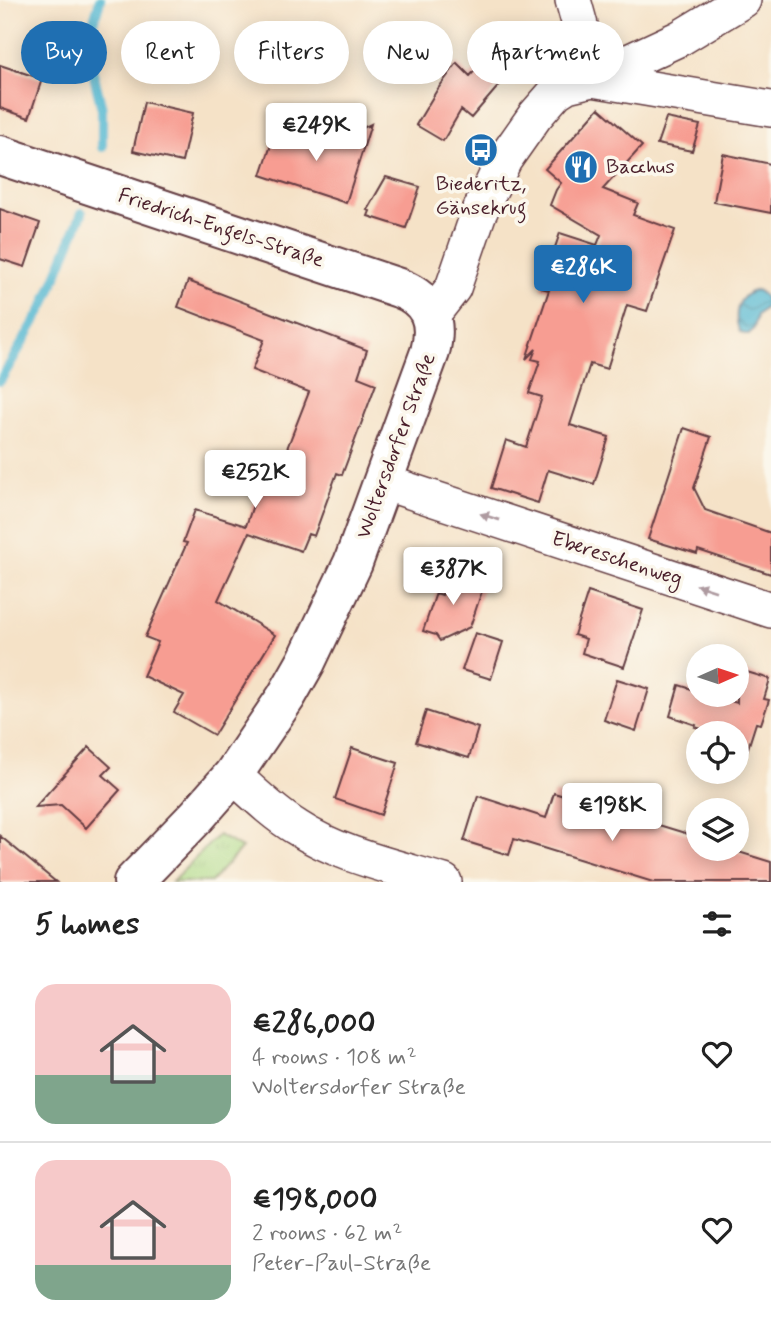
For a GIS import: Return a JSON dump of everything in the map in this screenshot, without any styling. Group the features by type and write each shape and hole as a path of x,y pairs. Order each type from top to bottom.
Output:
{"street":[{"path":"573,0 579,21"},
{"path":"624,64 680,38 743,0"},
{"path":"430,316 453,288 478,215 504,160 535,116 556,92 571,84"},
{"path":"622,84 771,109"},
{"name":"Friedrich-Engels-Straße","path":"0,155 399,288 422,301 430,316"},
{"name":"Woltersdorfer Straße","path":"133,882 233,775 286,697 323,628 354,563 430,352 434,334 430,316"},
{"name":"Ebereschenweg","path":"383,482 771,610"},
{"path":"233,775 295,827 314,838 359,856 444,882"}],"green space":[{"path":"218,835 242,848 211,882 172,882"}],"water":[{"path":"756,290 764,296 767,306 757,315 754,328 749,334 744,334 739,331 737,325 738,306 744,297"}],"building":[{"path":"457,63 467,73 467,84 500,84 471,118 461,110 443,141 416,125 441,84 453,84 453,68"},
{"path":"0,65 21,72 21,84 40,84 29,118 0,108"},
{"path":"144,102 193,113 182,162 133,151"},
{"path":"599,108 642,146 603,189 638,203 633,215 675,230 647,311 627,305 607,369 590,364 570,425 609,437 594,484 548,470 538,503 491,488 506,440 526,447 542,397 529,393 540,361 532,359 536,349 526,359 549,290 541,288 560,233 597,245 601,235 550,205 561,183 545,169"},
{"path":"666,118 700,125 692,151 657,144"},
{"path":"371,124 346,203 261,175 276,130 326,146"},
{"path":"723,154 771,164 771,213 714,202"},
{"path":"386,177 420,187 406,228 368,216 370,211 367,210"},
{"path":"0,209 40,223 25,267 0,259"},
{"path":"188,281 367,350 358,377 376,384 342,475 337,473 314,536 308,534 301,551 249,533 218,600 275,635 214,735 174,712 184,695 143,676 158,642 145,637 187,543 183,542 195,510 246,526 260,484 269,487 274,473 277,474 309,392 252,370 264,340 178,307"},
{"path":"684,428 711,437 694,488 705,510 771,533 771,574 698,550 697,554 648,539"},
{"path":"451,570 483,588 470,627 440,641 436,635 423,631 436,593 442,595"},
{"path":"588,592 643,610 624,667 582,653 586,639 574,635"},
{"path":"475,633 503,642 491,679 462,670"},
{"path":"749,673 770,679 764,699 769,700 761,724 756,723 749,745 749,721 686,722 670,716 679,685 686,687 686,707 749,707"},
{"path":"617,679 649,689 636,731 604,720"},
{"path":"426,711 478,728 469,758 416,742"},
{"path":"89,747 111,767 103,775 120,790 86,828 61,805 35,807"},
{"path":"352,748 398,763 381,815 335,799"},
{"path":"554,793 686,833 686,861 749,861 749,855 771,862 771,882 653,882 514,839 509,855 464,841 478,796 546,818"},
{"path":"0,836 56,882 0,882"}],"waterway":[{"path":"100,0 87,36 88,52 102,109 102,147"},
{"path":"0,381 44,306 82,213"}],"place":[{"name":"Biederitz, Gänsekrug","path":"481,150"},
{"name":"Bacchus","path":"581,167"}]}
